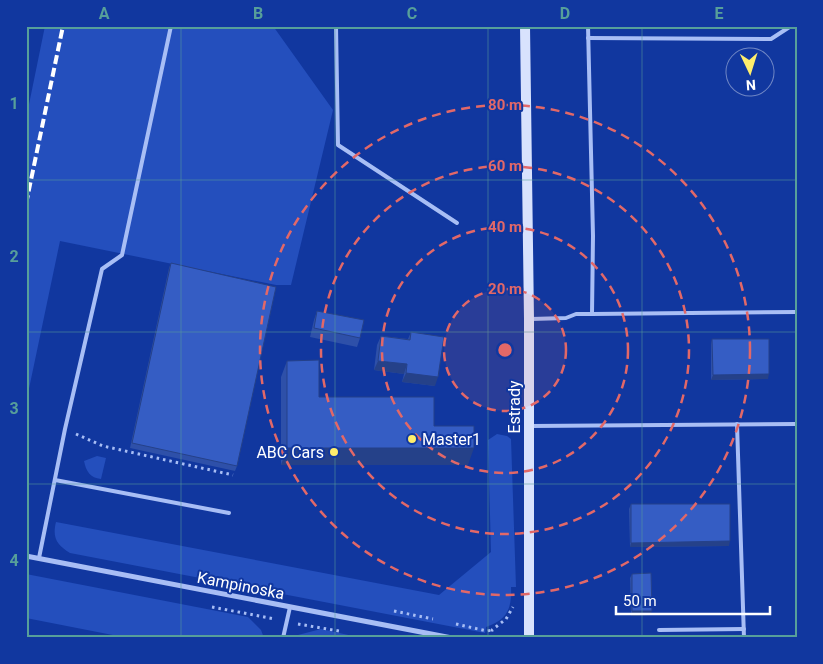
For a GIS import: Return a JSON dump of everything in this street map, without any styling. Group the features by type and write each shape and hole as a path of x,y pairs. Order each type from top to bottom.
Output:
{"main road":[{"name":"Estrady","path":"525,26 529,319 529,638"}],"street":[{"name":"Kampinoska","path":"26,556 452,638"}],"lane":[{"path":"39,558 102,269 122,255 171,26"},
{"path":"336,26 338,145 457,223"},
{"path":"588,26 593,236 592,314"},
{"path":"588,38 771,39 791,26"},
{"path":"529,319 566,318 576,314 797,312"},
{"path":"737,424 744,638"},
{"path":"529,426 797,424"},
{"path":"55,480 229,514"},
{"path":"283,638 290,607"},
{"path":"659,630 744,629"}],"path":[{"path":"66,429 103,446 232,475"}],"shaded area":[{"path":"45,26 273,26 333,110 291,285 276,285 60,241 26,403 26,119"},
{"path":"497,434 511,439 516,587 511,587 507,613 499,621 486,627 485,633 70,553 59,544 55,537 56,522 439,595 491,552 488,440"},
{"path":"97,456 106,458 101,479 89,473 84,461"},
{"path":"26,574 248,617 261,630 264,638 128,638 26,618"},
{"path":"321,629 362,638 297,638 298,635"}],"building":[{"path":"171,263 276,287 237,466 132,443"},
{"path":"317,311 364,320 360,338 314,328"},
{"path":"411,332 444,337 438,377 406,373 407,364 378,361 381,336 410,340"},
{"path":"712,339 769,339 769,374 713,375"},
{"path":"319,360 319,397 434,397 434,426 474,426 474,448 287,448 287,361"},
{"path":"631,504 730,504 730,541 631,543"},
{"path":"651,573 652,611 632,611 632,574"},
{"path":"660,636 707,636 707,638 660,638"}],"railway":[{"path":"26,204 63,26"}],"place":[{"name":"Master1","path":"412,439"},
{"name":"ABC Cars","path":"334,452"}]}
